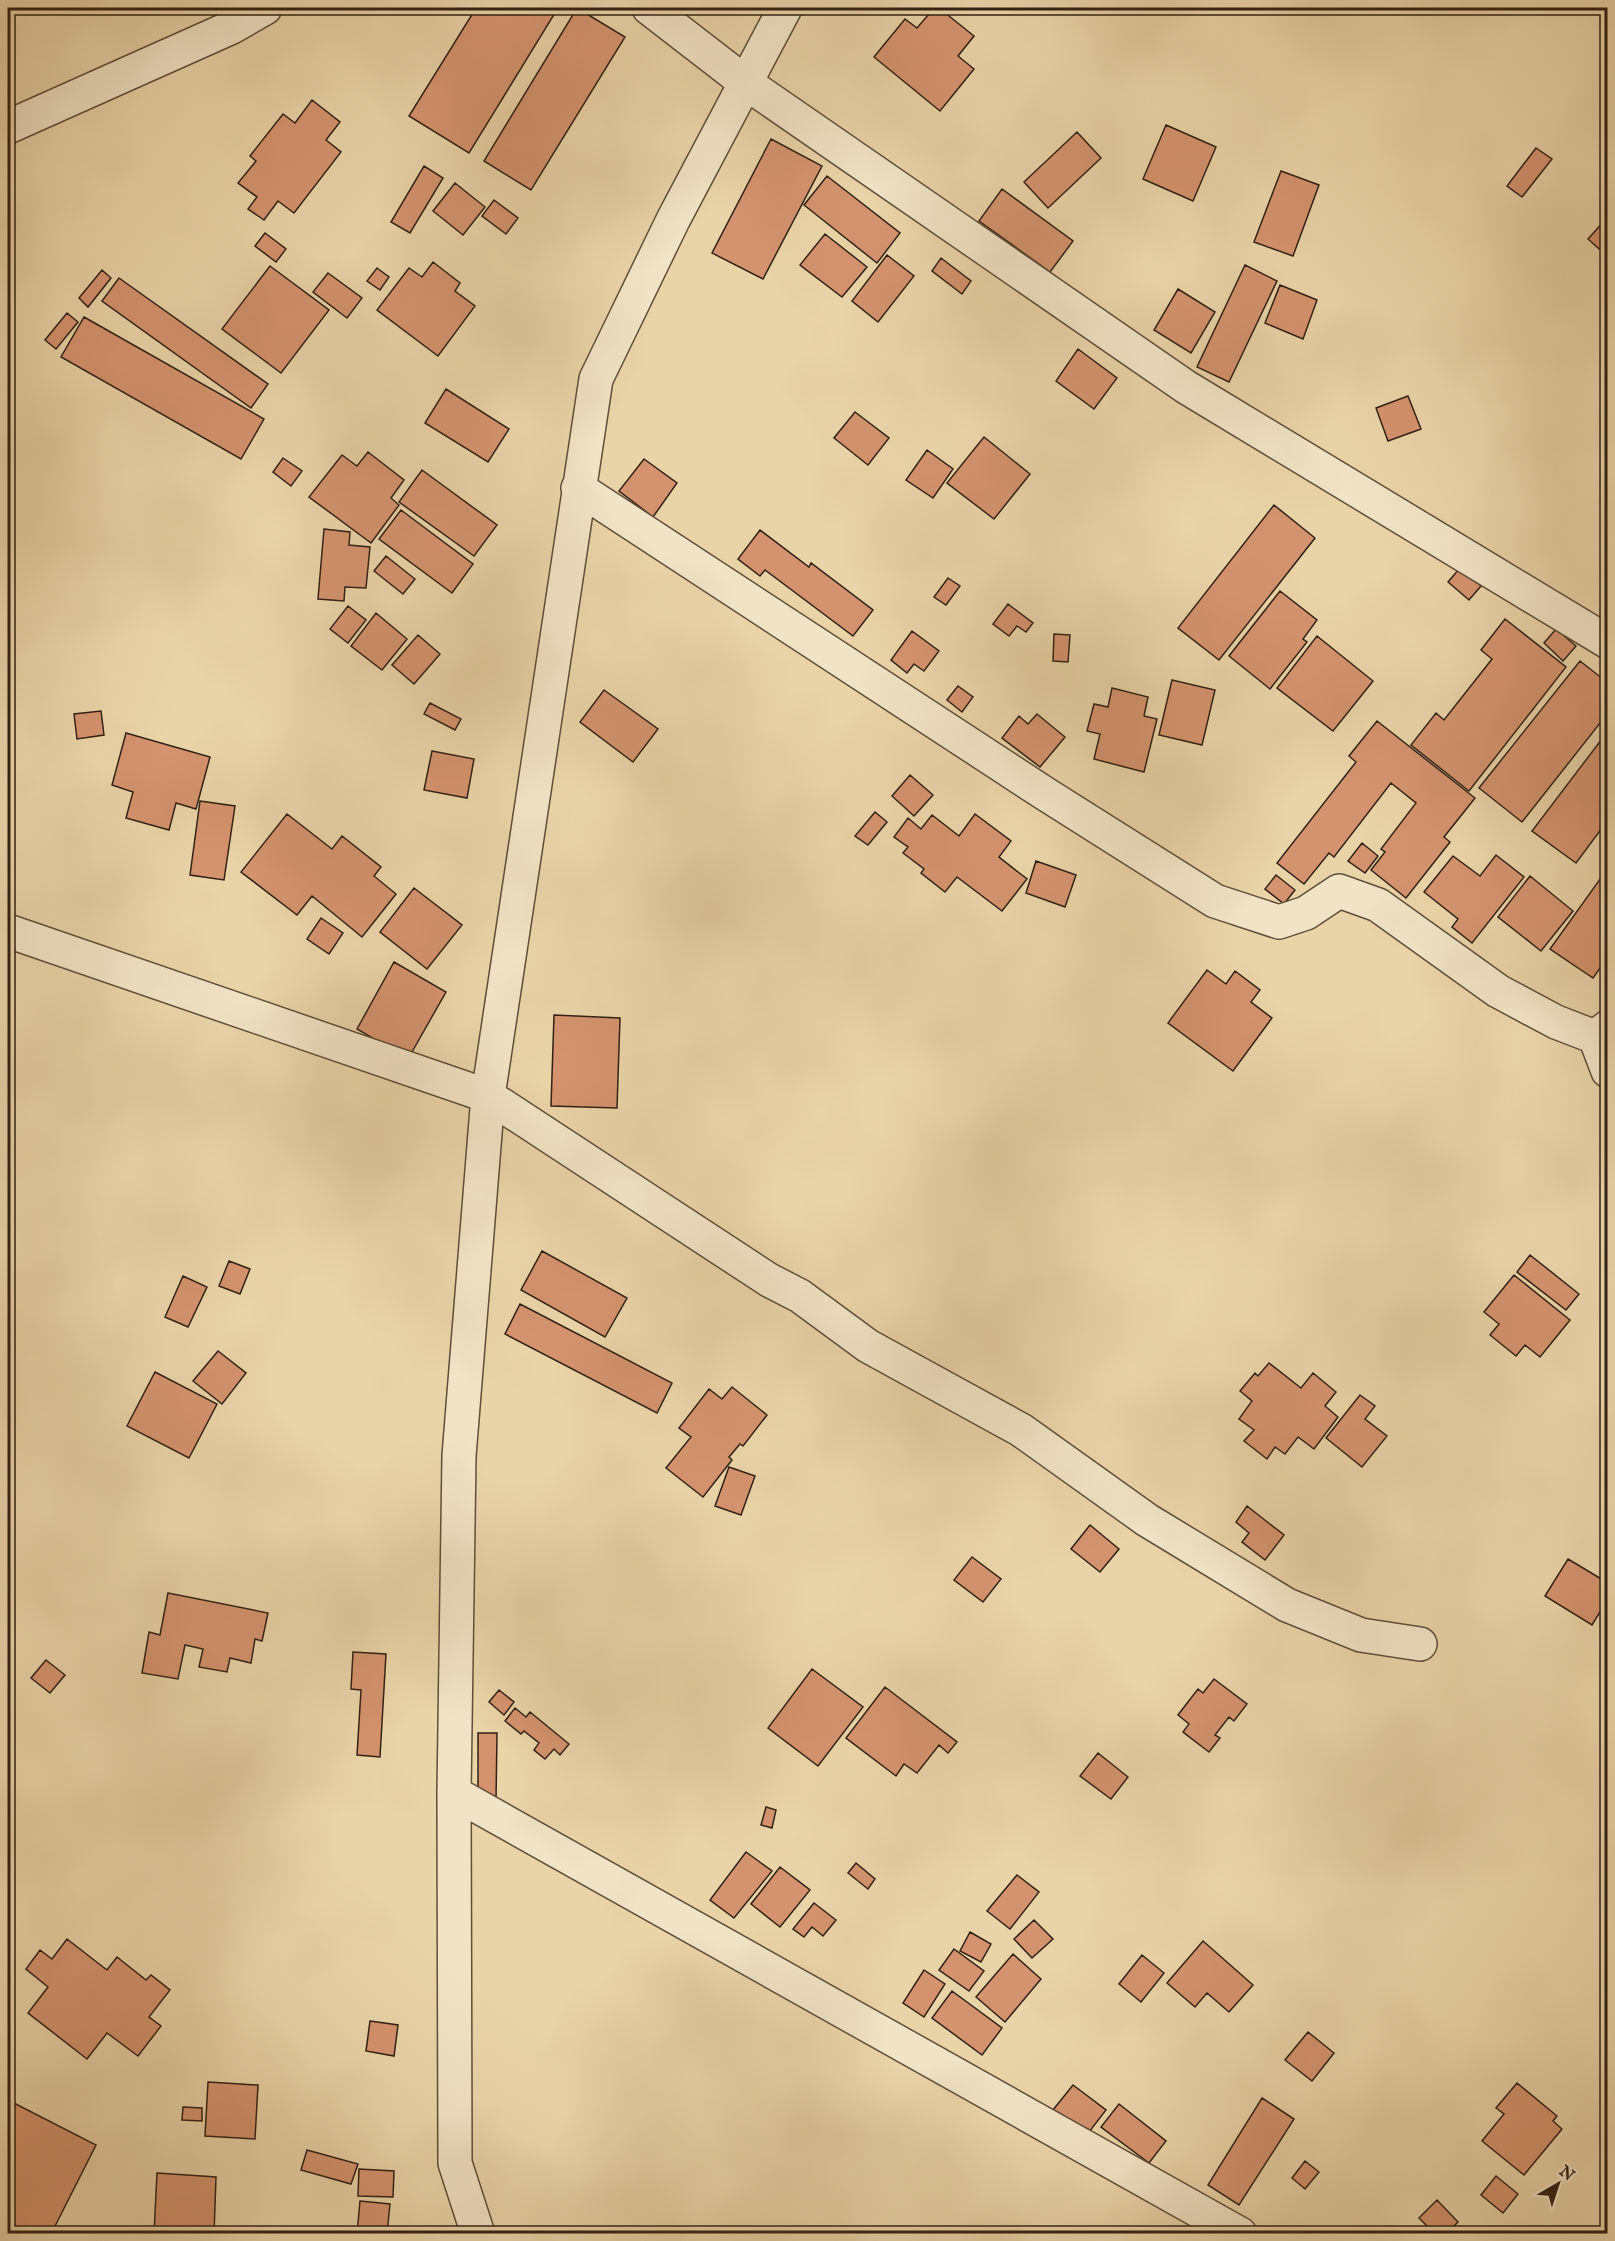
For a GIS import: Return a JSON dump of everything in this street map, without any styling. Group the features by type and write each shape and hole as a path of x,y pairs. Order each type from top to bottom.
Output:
{"street":[{"path":"8,127 232,27 265,8"},
{"path":"649,8 746,83 1186,387 1608,642"},
{"path":"478,2234 455,2163 454,1793 459,1456 488,1096 596,379 673,220 785,8"},
{"path":"578,488 1044,793 1215,901 1279,922 1306,913 1340,891 1378,905 1498,990 1556,1022 1601,1032 1608,1071"},
{"path":"8,931 488,1096 769,1280 800,1296 868,1346 1020,1430 1147,1520 1218,1565 1287,1605 1361,1635 1420,1644"},
{"path":"454,1793 1240,2234"}],"building":[{"path":"476,8 558,8 469,153 409,116"},
{"path":"577,8 625,37 531,190 484,161"},
{"path":"934,8 939,8 974,36 958,56 974,69 940,111 874,57 905,19 917,28"},
{"path":"312,100 340,122 326,140 341,152 294,213 278,201 264,220 248,209 257,197 238,183 256,161 250,156 283,114 295,123"},
{"path":"1166,125 1216,147 1193,201 1143,179"},
{"path":"1077,132 1101,158 1048,208 1024,182"},
{"path":"771,139 822,166 763,279 712,253"},
{"path":"1536,148 1552,159 1522,197 1507,186"},
{"path":"424,166 443,178 410,233 391,222"},
{"path":"1281,171 1319,185 1293,256 1254,242"},
{"path":"827,176 900,233 877,263 804,205"},
{"path":"455,183 485,207 463,235 433,211"},
{"path":"1002,189 1073,241 1050,272 979,221"},
{"path":"494,200 518,218 506,234 482,216"},
{"path":"1608,217 1608,254 1606,255 1588,239"},
{"path":"265,233 286,249 276,262 255,246"},
{"path":"825,234 867,267 842,297 800,265"},
{"path":"887,255 914,276 878,322 852,301"},
{"path":"1608,256 1608,269 1601,264"},
{"path":"941,258 971,281 962,294 932,271"},
{"path":"433,262 460,283 455,291 475,306 438,356 377,310 409,268 422,277"},
{"path":"1245,265 1277,281 1229,382 1197,367"},
{"path":"270,266 329,310 281,373 222,329"},
{"path":"377,268 389,277 380,290 367,281"},
{"path":"102,270 111,278 88,307 79,298"},
{"path":"328,273 362,298 347,318 313,292"},
{"path":"119,278 268,384 251,408 102,301"},
{"path":"1280,285 1317,300 1303,339 1265,323"},
{"path":"1178,289 1215,312 1191,353 1154,330"},
{"path":"67,313 78,322 56,349 45,340"},
{"path":"84,317 264,419 241,459 61,357"},
{"path":"1078,349 1117,378 1094,409 1056,381"},
{"path":"446,389 509,429 488,462 425,423"},
{"path":"1408,396 1421,429 1388,441 1376,408"},
{"path":"855,412 889,438 868,465 834,438"},
{"path":"984,437 1030,474 994,519 947,483"},
{"path":"927,450 953,469 933,498 906,480"},
{"path":"368,452 404,480 391,498 399,505 371,543 309,497 342,455 357,466"},
{"path":"283,458 302,471 291,486 273,472"},
{"path":"644,459 677,483 653,517 619,491"},
{"path":"422,470 497,525 474,556 399,502"},
{"path":"1274,505 1315,538 1219,660 1178,628"},
{"path":"401,510 473,564 452,593 379,539"},
{"path":"324,529 350,532 349,545 370,547 366,588 345,587 344,601 318,599"},
{"path":"760,530 809,567 811,563 873,610 853,636 765,570 760,576 738,559"},
{"path":"386,556 415,579 403,594 374,571"},
{"path":"1460,568 1481,586 1469,600 1448,582"},
{"path":"948,578 960,586 946,605 934,597"},
{"path":"1280,591 1317,620 1303,639 1307,642 1270,689 1229,656"},
{"path":"1008,604 1033,623 1026,632 1017,626 1009,636 993,624"},
{"path":"348,606 366,620 348,643 330,629"},
{"path":"376,613 407,639 382,670 351,646"},
{"path":"1505,619 1566,667 1469,791 1411,745 1436,713 1444,720 1492,659 1481,650"},
{"path":"1556,629 1576,646 1563,661 1544,643"},
{"path":"912,631 939,651 924,671 914,664 907,673 891,660"},
{"path":"1054,634 1070,635 1068,662 1053,661"},
{"path":"418,635 440,654 414,684 392,665"},
{"path":"1317,636 1373,681 1333,731 1277,688"},
{"path":"1580,661 1608,683 1608,713 1522,822 1479,788"},
{"path":"1172,680 1215,690 1202,745 1159,735"},
{"path":"958,686 973,697 962,712 947,700"},
{"path":"1112,688 1148,697 1144,716 1157,719 1144,772 1094,759 1100,734 1087,731 1094,704 1108,707"},
{"path":"604,690 658,729 633,762 580,722"},
{"path":"430,703 461,719 455,730 424,714"},
{"path":"101,711 104,735 77,739 74,714"},
{"path":"1037,714 1065,737 1040,767 1002,738 1019,716 1028,724"},
{"path":"1377,721 1475,798 1444,837 1450,842 1406,898 1371,870 1385,852 1381,849 1416,803 1391,783 1334,857 1329,853 1304,884 1277,863 1356,762 1349,756"},
{"path":"1608,731 1608,820 1576,863 1532,831"},
{"path":"126,733 210,757 196,809 176,803 169,830 126,818 133,792 112,785"},
{"path":"432,751 474,759 467,798 424,790"},
{"path":"910,775 933,795 914,816 892,796"},
{"path":"200,801 235,806 224,880 190,875"},
{"path":"875,812 887,822 868,845 855,836"},
{"path":"287,814 332,849 342,836 381,867 374,876 396,894 362,937 312,896 297,915 241,872"},
{"path":"975,814 1011,841 999,857 1027,879 1002,911 957,877 945,892 921,873 924,869 903,853 908,847 894,837 908,818 921,829 932,815 959,836"},
{"path":"1362,843 1378,856 1365,873 1348,861"},
{"path":"1496,855 1524,877 1472,943 1452,927 1458,919 1424,892 1453,856 1480,876"},
{"path":"1036,861 1076,875 1065,907 1026,893"},
{"path":"1608,868 1608,957 1593,978 1550,949"},
{"path":"1276,875 1295,890 1284,904 1265,889"},
{"path":"1530,876 1573,911 1541,951 1498,917"},
{"path":"414,888 462,925 427,969 380,932"},
{"path":"321,918 343,933 329,954 307,939"},
{"path":"394,962 446,992 408,1059 357,1029"},
{"path":"1207,970 1226,984 1235,971 1260,990 1251,1002 1272,1018 1233,1071 1168,1023"},
{"path":"554,1015 620,1018 617,1108 551,1106"},
{"path":"542,1251 627,1298 605,1337 521,1290"},
{"path":"1530,1255 1579,1294 1566,1310 1517,1272"},
{"path":"229,1261 250,1269 240,1294 219,1286"},
{"path":"1514,1275 1570,1320 1540,1357 1525,1345 1516,1356 1490,1335 1499,1324 1484,1312"},
{"path":"183,1276 207,1287 188,1327 165,1317"},
{"path":"520,1304 672,1383 657,1413 505,1334"},
{"path":"218,1351 246,1373 222,1404 193,1381"},
{"path":"1269,1363 1301,1388 1313,1373 1336,1392 1325,1406 1338,1417 1314,1449 1298,1437 1285,1454 1275,1447 1267,1459 1244,1441 1254,1430 1239,1419 1252,1401 1240,1391 1255,1373 1258,1376"},
{"path":"155,1372 217,1404 189,1458 127,1426"},
{"path":"732,1387 767,1415 743,1446 740,1444 729,1457 732,1460 703,1497 666,1468 691,1437 679,1428 709,1389 722,1399"},
{"path":"1360,1395 1375,1406 1365,1419 1387,1436 1362,1467 1326,1438"},
{"path":"729,1467 755,1476 741,1515 715,1506"},
{"path":"1247,1506 1284,1535 1265,1560 1242,1542 1249,1533 1236,1522"},
{"path":"1090,1525 1119,1549 1100,1572 1071,1549"},
{"path":"972,1557 1001,1579 983,1602 954,1580"},
{"path":"1568,1559 1608,1583 1608,1599 1592,1625 1545,1596"},
{"path":"168,1593 268,1613 262,1641 255,1639 251,1663 230,1658 227,1672 199,1667 203,1649 185,1645 178,1679 142,1673 149,1632 160,1635"},
{"path":"353,1652 386,1654 380,1757 357,1755 361,1690 351,1689"},
{"path":"46,1660 65,1675 50,1693 31,1678"},
{"path":"812,1669 863,1707 818,1766 768,1728"},
{"path":"1214,1679 1247,1704 1234,1721 1229,1717 1215,1735 1220,1738 1209,1752 1183,1732 1189,1724 1178,1715 1198,1689 1203,1693"},
{"path":"885,1687 957,1742 948,1753 939,1745 917,1773 904,1764 896,1776 846,1738"},
{"path":"499,1690 514,1702 504,1715 489,1702"},
{"path":"515,1708 526,1717 530,1712 569,1744 560,1755 554,1749 545,1759 534,1750 539,1743 524,1731 521,1734 505,1721"},
{"path":"478,1733 497,1733 496,1801 478,1801"},
{"path":"1098,1753 1128,1777 1111,1799 1080,1776"},
{"path":"766,1807 776,1810 772,1828 761,1825"},
{"path":"746,1852 772,1871 734,1918 710,1900"},
{"path":"856,1863 875,1879 868,1889 848,1873"},
{"path":"780,1867 810,1890 780,1927 751,1904"},
{"path":"1017,1875 1039,1892 1010,1929 987,1911"},
{"path":"814,1903 836,1920 823,1936 812,1927 804,1937 793,1929"},
{"path":"1034,1920 1053,1939 1032,1958 1014,1939"},
{"path":"970,1932 991,1944 981,1962 960,1951"},
{"path":"67,1939 107,1970 117,1957 146,1980 151,1975 170,1990 149,2017 161,2026 138,2056 107,2033 87,2059 28,2013 48,1987 26,1969 40,1950 52,1959"},
{"path":"1203,1941 1253,1985 1229,2012 1207,1993 1195,2007 1167,1983"},
{"path":"954,1949 984,1971 969,1991 939,1970"},
{"path":"1013,1954 1041,1979 1005,2022 976,1997"},
{"path":"1142,1955 1164,1973 1141,2002 1119,1984"},
{"path":"924,1970 945,1984 924,2017 903,2003"},
{"path":"952,1991 1002,2028 982,2055 932,2018"},
{"path":"370,2021 398,2025 394,2056 366,2051"},
{"path":"1308,2032 1334,2053 1312,2081 1285,2060"},
{"path":"208,2082 258,2085 255,2139 205,2136"},
{"path":"1517,2083 1557,2116 1553,2121 1562,2129 1524,2175 1482,2141 1504,2114 1496,2108"},
{"path":"1073,2085 1106,2110 1086,2136 1053,2110"},
{"path":"1262,2098 1294,2119 1239,2205 1208,2185"},
{"path":"8,2100 96,2145 51,2234 8,2234 8,2192 11,2186 8,2185"},
{"path":"1119,2104 1166,2141 1149,2163 1101,2127"},
{"path":"183,2107 202,2108 202,2121 182,2120"},
{"path":"307,2150 358,2164 351,2184 301,2170"},
{"path":"1305,2161 1319,2172 1305,2189 1292,2178"},
{"path":"359,2169 394,2171 393,2197 358,2196"},
{"path":"157,2173 216,2177 214,2234 154,2234"},
{"path":"1496,2176 1518,2194 1503,2213 1481,2195"},
{"path":"1437,2200 1458,2222 1446,2234 1435,2234 1419,2218"},
{"path":"360,2201 390,2204 387,2234 357,2234"}]}
